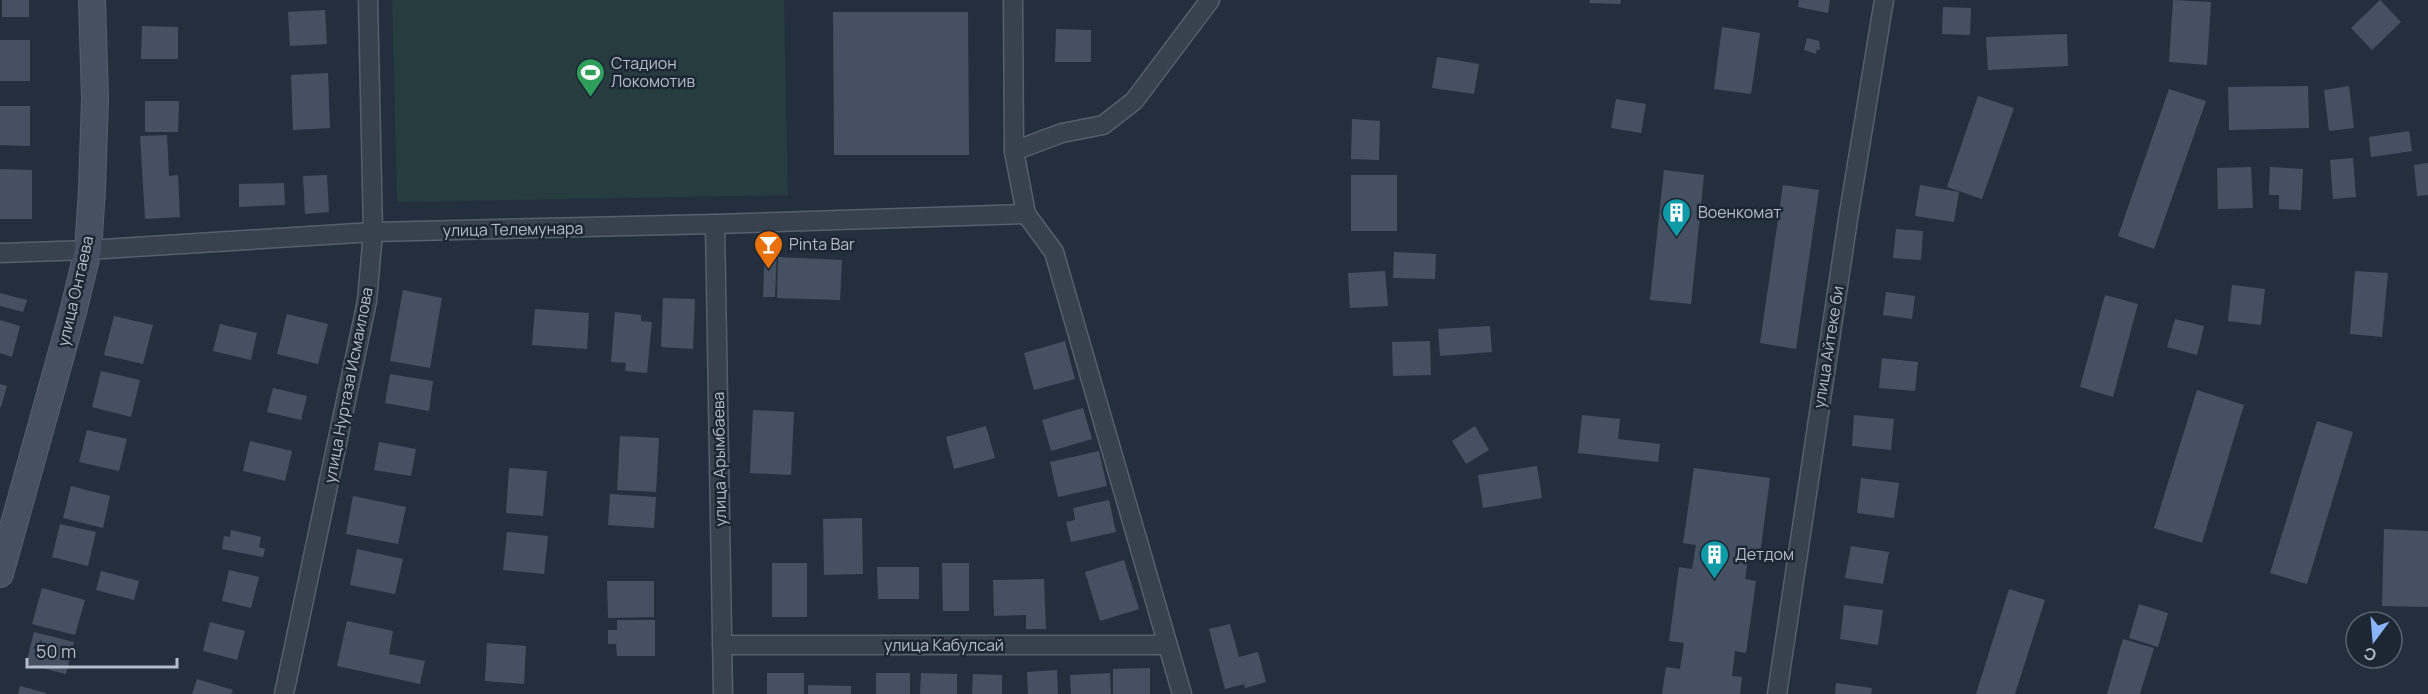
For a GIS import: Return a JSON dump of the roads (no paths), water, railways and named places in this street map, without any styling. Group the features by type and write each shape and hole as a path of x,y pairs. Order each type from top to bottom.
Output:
{"main road":[{"name":"улица Онтаева","path":"0,574 88,250 94,98 92,0"}],"street":[{"name":"улица Нуртаза Исмаилова","path":"284,694 367,300 373,232 369,0"},
{"path":"1013,0 1014,151 1026,214 1054,252 1182,694"},
{"path":"1014,151 1062,133 1103,125 1134,101 1210,0"},
{"name":"улица Айтеке би","path":"1777,694 1848,219 1884,0"},
{"name":"улица Телемунара","path":"0,253 88,250 373,232 1026,214"},
{"name":"улица Арымбаева","path":"715,224 723,694"},
{"name":"улица Кабулсай","path":"722,645 1167,645"}],"place":[{"name":"Стадион Локомотив","path":"590,98"},
{"name":"Военкомат","path":"1677,238"},
{"name":"Pinta Bar","path":"768,270"},
{"name":"Детдом","path":"1714,580"}]}
